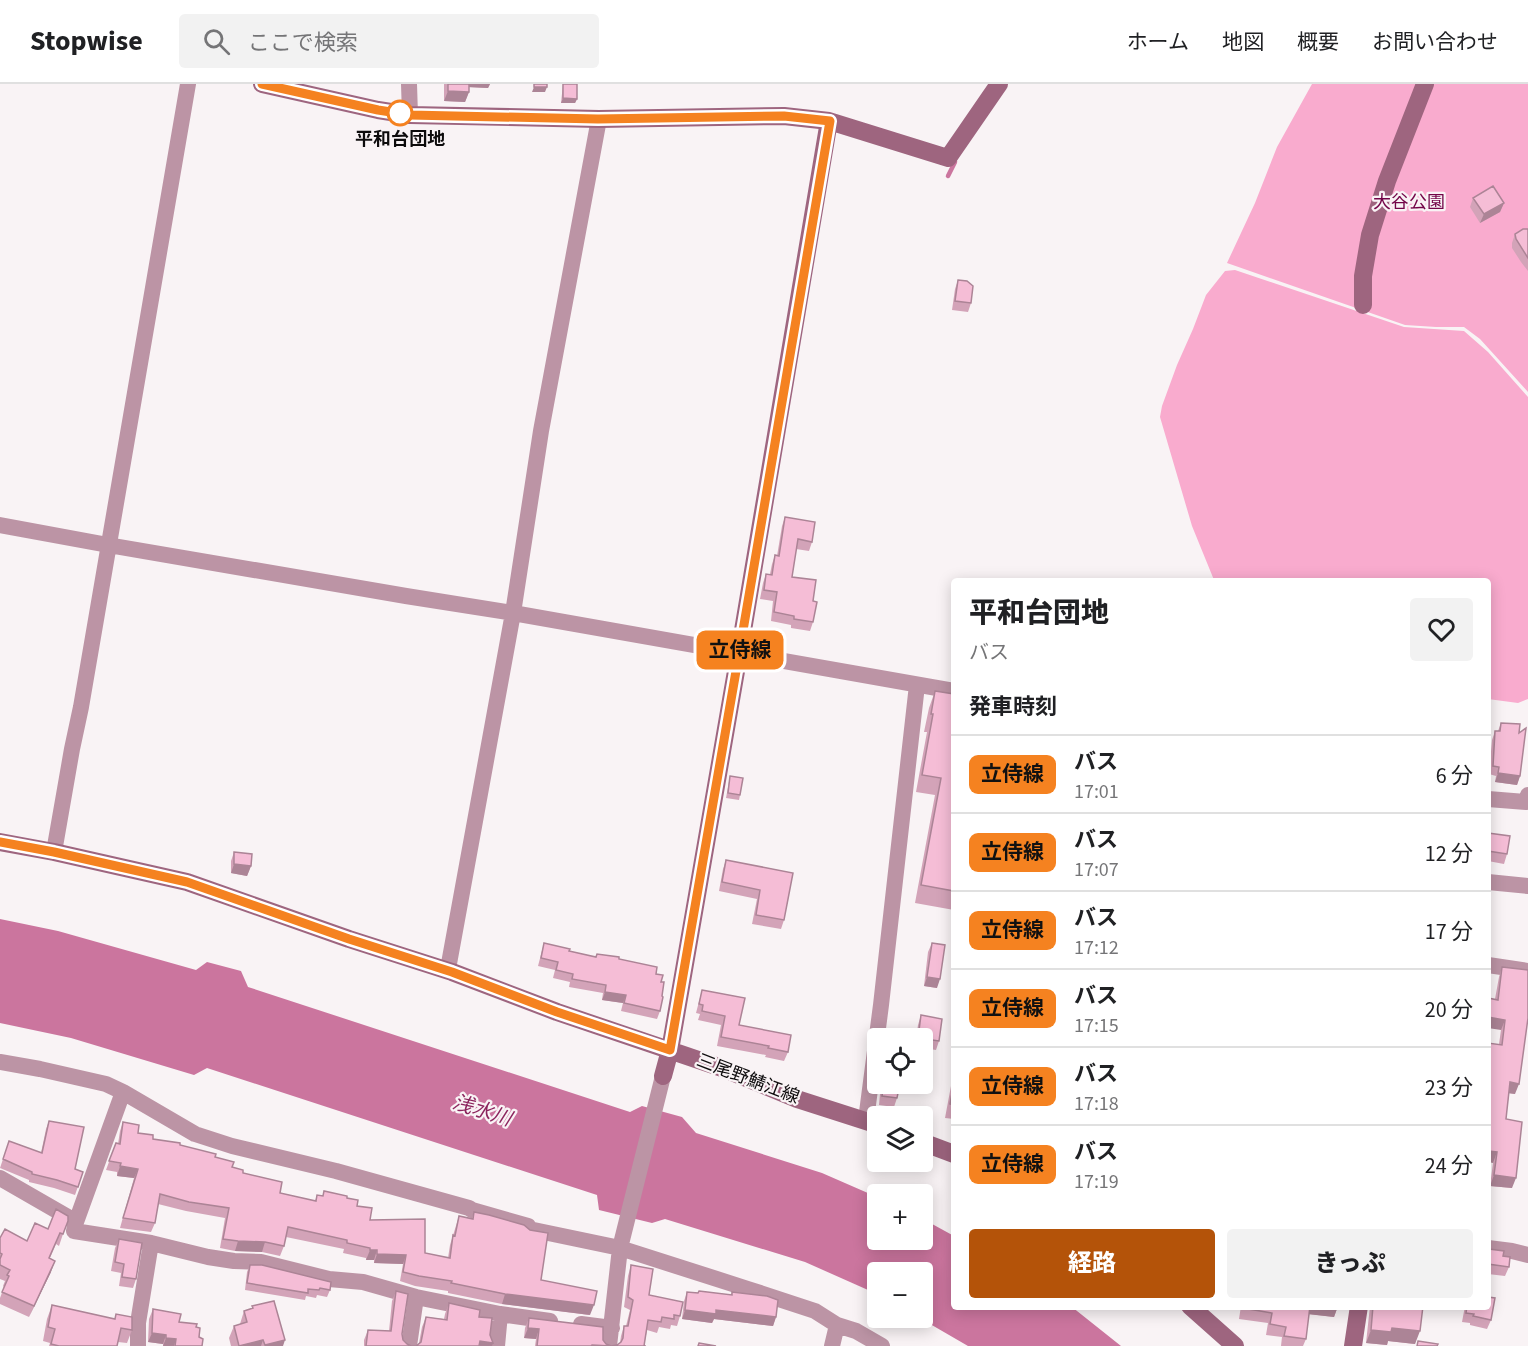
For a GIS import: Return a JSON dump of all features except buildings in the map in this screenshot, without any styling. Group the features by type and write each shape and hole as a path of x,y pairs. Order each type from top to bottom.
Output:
{"street":[{"path":"54,852 188,84"},
{"path":"262,84 410,115 598,119 784,116 830,121 948,158 999,84"},
{"path":"410,84 410,115"},
{"path":"1363,305 1364,276 1370,235 1387,181 1425,84"},
{"path":"452,972 448,969 513,613 541,431 598,119"},
{"path":"609,1346 620,1248 670,1050 830,121"},
{"path":"0,525 108,546 513,613 951,691"},
{"path":"873,1106 881,1005 917,685"},
{"path":"1491,800 1526,802 1528,795"},
{"path":"1491,801 1528,807"},
{"name":"三尾野鯖江線","path":"0,842 187,882 349,939 452,972 557,1012 722,1068 797,1099 867,1121"},
{"path":"1491,882 1528,886"},
{"path":"1491,966 1528,970"},
{"path":"0,1062 106,1084 195,1134 232,1146 336,1171 470,1208 528,1226 530,1229 620,1248 814,1311 837,1325 856,1331 882,1346"},
{"path":"123,1092 74,1231 151,1243 208,1257 261,1262 329,1279 363,1282 416,1298 500,1314 612,1328"},
{"path":"933,1146 951,1153"},
{"path":"0,1178 76,1221"},
{"path":"138,1346 138,1323 151,1243"},
{"path":"1491,1248 1528,1255"},
{"path":"408,1346 416,1298"},
{"path":"1194,1310 1235,1346"},
{"path":"1353,1346 1358,1310"},
{"path":"497,1346 500,1314"},
{"path":"832,1346 837,1325"}],"green space":[{"name":"大谷公園","path":"1312,84 1528,84 1528,392 1480,339 1464,327 1405,325 1227,263 1255,203 1277,147"},
{"path":"1235,270 1404,327 1464,331 1488,352 1528,397 1528,699 1518,703 1491,699 1491,578 1213,578 1192,526 1160,417 1177,365 1206,295 1225,271"}],"water":[{"name":"浅水川","path":"0,919 58,931 196,970 207,962 241,971 248,987 630,1112 642,1106 682,1117 696,1133 822,1173 867,1193 867,1250 933,1250 933,1224 951,1234 951,1310 1076,1310 1121,1346 968,1346 933,1326 933,1262 867,1262 867,1290 805,1262 665,1219 652,1223 599,1210 597,1195 207,1068 194,1075 71,1038 0,1023"}],"waterway":[{"path":"948,176 955,162"}],"bus line":[{"name":"立侍線","path":"0,842 187,882 349,939 452,972 557,1012 670,1050 830,121 784,116 598,119 410,115 262,84"}],"place":[{"name":"平和台団地","path":"400,113"}]}
